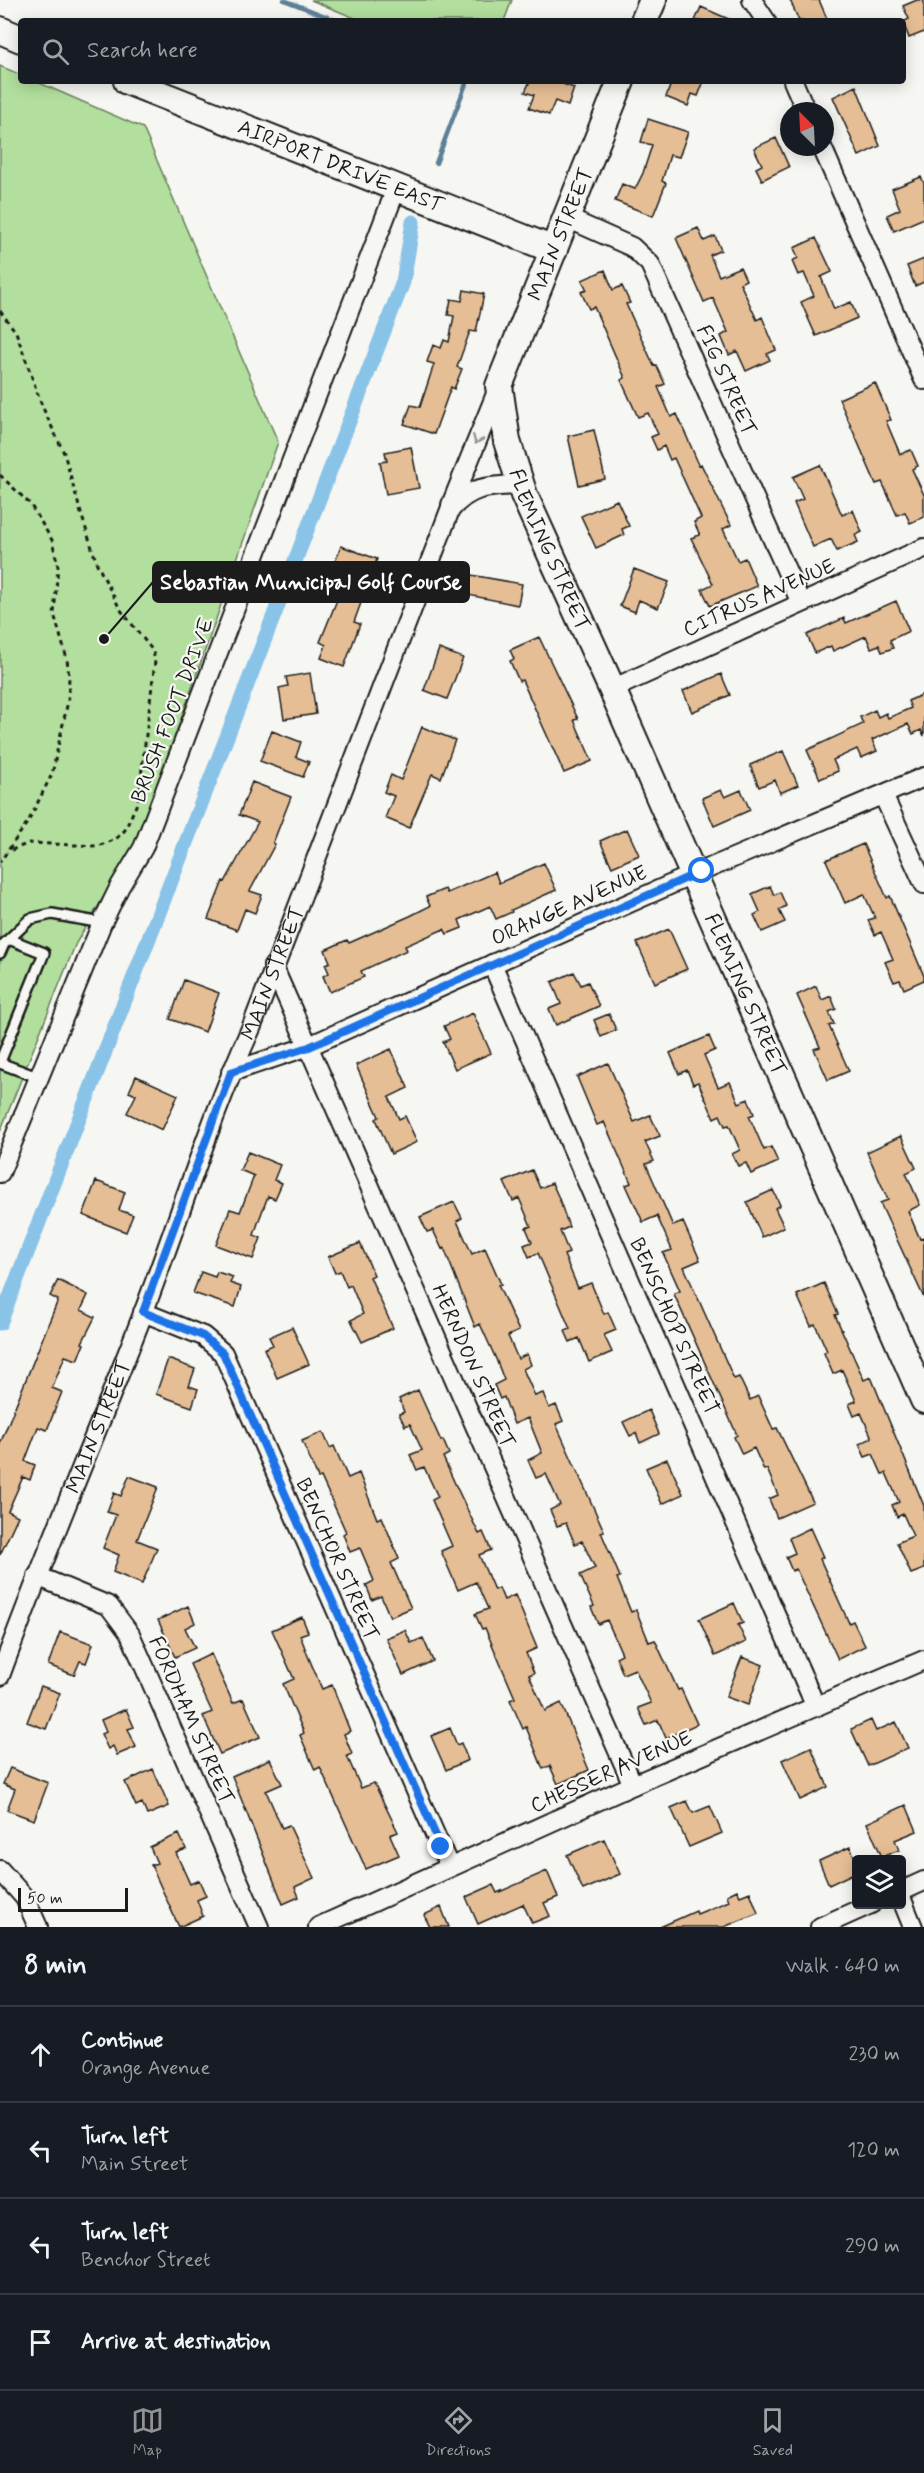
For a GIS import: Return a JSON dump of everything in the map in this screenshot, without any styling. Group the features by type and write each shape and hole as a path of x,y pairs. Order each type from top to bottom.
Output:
{"street":[{"path":"645,18 653,0"},
{"path":"752,0 764,18"},
{"path":"0,30 18,38"},
{"name":"AIRPORT DRIVE EAST","path":"134,84 554,250"},
{"name":"MAIN STREET","path":"499,386 620,84"},
{"path":"794,84 802,102"},
{"path":"826,156 924,380"},
{"name":"BRUSH FOOT DRIVE","path":"0,1173 102,923 120,886 143,849 396,189"},
{"name":"FIG STREET","path":"567,218 632,246 650,264 801,603"},
{"path":"450,510 499,386"},
{"name":"FLEMING STREET","path":"499,386 507,441 521,485 924,1400"},
{"name":"MAIN STREET","path":"0,1676 37,1576 143,1312 231,1072 252,1026 273,966 450,510 469,492 490,486 521,485"},
{"name":"CITRUS AVENUE","path":"612,689 924,548"},
{"name":"ORANGE AVENUE","path":"231,1072 309,1047 693,875 924,777"},
{"path":"883,795 924,884"},
{"name":"BENSCHOP STREET","path":"492,964 816,1707"},
{"name":"HERNDON STREET","path":"273,966 633,1785"},
{"name":"BENCHOR STREET","path":"143,1312 203,1336 223,1353 449,1866"},
{"name":"FORDHAM STREET","path":"37,1576 109,1606 130,1634 259,1927"},
{"name":"CHESSER AVENUE","path":"318,1927 449,1866 924,1660"},
{"path":"0,1870 25,1898 38,1927"},
{"path":"906,1889 924,1881"},
{"path":"820,1927 862,1909"},
{"path":"906,1909 913,1927"}],"lane":[{"path":"0,953 9,939 30,919 52,914 102,923"},
{"path":"9,939 44,953 0,1062 40,1078"}],"path":[{"path":"0,311 16,332 42,406 64,453 97,564 120,609 153,651 155,661 138,801 125,830 116,839 98,846 28,843 18,845 7,852"},
{"path":"0,475 30,504 52,540 58,566 54,614 67,659 69,677 68,701 52,774 29,820 0,862"}],"green space":[{"path":"311,0 512,0 505,18 355,18"},
{"path":"0,66 18,74 18,84 42,84 143,128 278,442 140,836 76,943 0,1132"}],"building":[{"path":"790,0 819,0 827,18 798,18"},
{"path":"917,0 924,0 924,32 909,38 906,20 909,19 903,6"},
{"path":"701,7 726,18 696,18"},
{"path":"529,84 563,84 574,88 568,106 555,101 549,115 529,108 534,95 525,92"},
{"path":"671,84 703,84 698,96 692,94 688,106 666,97"},
{"path":"856,86 880,146 859,156 833,97"},
{"path":"648,119 688,132 679,157 670,155 662,181 666,183 653,216 615,201 622,184 635,189 643,173 652,145 641,142"},
{"path":"776,138 780,147 780,156 784,156 789,167 762,180 756,168 762,165 754,148"},
{"path":"921,177 924,183 924,218 894,231 887,215 900,209 892,189"},
{"path":"698,228 704,241 715,236 721,250 710,255 719,276 740,267 746,280 740,283 757,320 762,317 776,350 767,354 770,360 746,371 737,351 729,355 721,336 728,332 713,298 704,302 676,238"},
{"path":"816,238 832,272 821,277 834,309 851,302 857,318 816,336 801,302 814,296 804,273 798,275 792,261 798,258 794,248"},
{"path":"924,259 924,282 915,286 907,266"},
{"path":"605,270 613,290 622,286 630,303 626,304 654,366 656,365 665,384 658,387 671,417 677,414 699,465 701,464 731,525 723,529 738,561 745,558 757,586 710,606 702,589 713,584 691,538 700,535 694,522 701,518 674,458 670,460 664,446 657,450 651,437 658,434 648,413 638,417 621,380 625,378 594,307 589,309 581,292 587,290 582,280"},
{"path":"464,290 484,294 476,332 470,331 457,367 462,369 454,389 451,387 434,434 404,424 411,405 420,407 434,364 427,362 433,345 441,348 444,340 449,342 454,316 448,315 451,299 462,301"},
{"path":"875,383 891,420 886,421 900,454 911,450 918,466 912,469 924,495 924,517 910,523 905,512 897,515 882,482 876,484 839,399"},
{"path":"594,430 605,479 579,485 568,436"},
{"path":"411,447 419,488 386,494 380,462 387,461 385,452"},
{"path":"820,465 842,515 853,510 862,532 855,535 858,542 837,551 831,539 813,547 794,503 803,499 793,477"},
{"path":"617,500 629,526 622,529 624,535 596,548 581,516"},
{"path":"341,546 377,559 354,622 360,624 344,667 321,658 326,645 320,642 339,595 325,590"},
{"path":"634,569 669,582 658,608 639,600 635,612 620,606"},
{"path":"471,575 522,584 518,605 468,595"},
{"path":"896,601 909,631 890,640 893,648 882,652 879,645 871,648 866,636 833,651 831,646 815,653 807,635 844,618 846,623"},
{"path":"539,637 578,719 574,720 592,761 564,773 522,680 519,681 510,661 514,659 510,650"},
{"path":"439,649 463,658 447,699 424,690"},
{"path":"310,673 316,714 284,719 279,688 288,686 286,677"},
{"path":"721,674 730,695 692,712 683,691"},
{"path":"924,694 924,736 921,730 913,734 908,724 872,740 877,751 861,758 857,749 833,760 838,771 820,779 807,750 863,724 860,717 875,710 878,717 886,713 888,718 911,708 908,701"},
{"path":"422,727 455,740 441,778 432,774 409,828 385,818 394,796 384,792 391,775 401,780"},
{"path":"272,731 301,742 296,757 309,762 303,777 260,761"},
{"path":"783,751 798,785 780,793 775,780 759,787 750,765"},
{"path":"252,782 291,797 273,843 275,844 250,891 262,895 255,913 245,909 237,930 208,919 223,881 225,882 258,822 239,815"},
{"path":"721,790 725,797 741,790 750,810 714,826 702,798"},
{"path":"627,829 639,855 612,867 600,841"},
{"path":"863,844 887,898 890,896 924,976 924,980 904,989 900,980 894,982 885,962 893,959 881,932 875,935 868,920 875,918 864,894 845,903 826,860"},
{"path":"544,863 556,890 496,919 490,906 459,920 462,928 447,934 444,929 405,946 407,950 361,971 364,977 330,992 323,976 329,973 325,964 330,962 325,950 347,940 349,943 430,906 426,897 445,889 447,893 495,872 499,883"},
{"path":"770,886 774,895 780,892 786,906 779,910 785,922 762,932 754,915 760,912 752,894"},
{"path":"669,929 687,969 655,983 637,943"},
{"path":"574,972 581,985 588,982 599,1006 556,1025 549,1009 561,1004 552,982"},
{"path":"184,980 219,993 205,1032 170,1019"},
{"path":"816,986 822,1000 831,996 836,1009 829,1012 834,1024 829,1026 849,1071 828,1080 814,1049 820,1047 797,995"},
{"path":"473,1013 491,1053 455,1069 443,1042 450,1039 444,1026"},
{"path":"609,1014 616,1030 601,1037 594,1020"},
{"path":"709,1036 715,1050 704,1055 718,1087 730,1082 739,1103 748,1099 754,1114 749,1116 764,1150 771,1147 778,1162 751,1174 746,1163 738,1166 732,1154 740,1150 729,1125 725,1126 720,1115 714,1118 698,1082 693,1084 687,1070 679,1074 670,1053"},
{"path":"391,1049 408,1088 389,1097 399,1119 405,1116 417,1142 391,1154 376,1119 379,1117 356,1065"},
{"path":"608,1063 634,1122 650,1115 660,1136 645,1142 654,1161 646,1164 673,1226 683,1222 700,1260 684,1267 734,1379 739,1377 750,1400 758,1396 773,1429 777,1428 813,1502 777,1518 769,1499 778,1495 767,1469 764,1470 754,1448 742,1454 734,1437 737,1435 674,1294 680,1291 663,1253 672,1250 657,1216 643,1222 626,1185 631,1183 604,1122 597,1125 577,1077"},
{"path":"136,1076 178,1095 162,1130 127,1113 136,1095 129,1092"},
{"path":"901,1136 916,1168 906,1173 920,1205 908,1211 920,1239 924,1238 924,1298 880,1203 888,1200 867,1152"},
{"path":"248,1152 280,1165 274,1180 282,1183 275,1199 268,1196 254,1235 261,1238 253,1259 216,1245 230,1209 240,1212 254,1176 240,1170"},
{"path":"532,1170 540,1188 552,1183 558,1196 569,1227 560,1231 569,1253 564,1255 578,1288 591,1283 604,1314 608,1312 616,1330 604,1335 612,1352 589,1362 579,1338 570,1342 565,1331 570,1329 538,1253 529,1257 524,1245 532,1242 526,1228 531,1226 519,1198 513,1201 504,1182"},
{"path":"96,1181 125,1192 119,1210 133,1215 126,1232 83,1215"},
{"path":"773,1190 780,1205 775,1208 784,1227 762,1237 747,1202"},
{"path":"454,1202 462,1218 457,1221 472,1254 485,1248 501,1284 498,1285 519,1331 508,1336 518,1359 527,1354 531,1365 523,1369 535,1396 543,1393 549,1408 556,1405 563,1421 556,1424 604,1531 601,1532 620,1577 617,1578 631,1612 636,1610 649,1642 655,1640 697,1724 666,1738 658,1720 646,1725 638,1708 651,1703 635,1669 623,1674 616,1657 622,1654 607,1620 598,1624 591,1607 594,1606 580,1575 595,1568 582,1541 575,1544 566,1523 557,1526 550,1510 560,1505 546,1474 536,1478 528,1460 542,1453 528,1418 514,1424 504,1397 500,1399 494,1385 504,1380 496,1359 480,1324 475,1327 444,1248 442,1249 433,1230 427,1232 420,1217"},
{"path":"360,1243 374,1275 370,1277 393,1328 362,1342 351,1320 363,1314 351,1285 347,1287 340,1271 335,1273 328,1257"},
{"path":"201,1272 215,1277 217,1272 233,1277 230,1283 241,1287 235,1307 193,1293"},
{"path":"58,1280 88,1295 81,1310 95,1317 82,1343 84,1344 77,1360 65,1356 52,1388 62,1392 47,1430 38,1427 25,1461 35,1465 30,1480 23,1477 8,1511 18,1516 0,1555 0,1444 58,1300 50,1296"},
{"path":"824,1283 838,1314 835,1315 864,1380 871,1377 924,1506 924,1569 911,1574 897,1543 913,1536 903,1514 897,1517 892,1505 899,1502 886,1473 882,1474 873,1454 865,1457 859,1444 872,1438 861,1413 854,1416 849,1404 856,1401 842,1370 833,1374 824,1353 827,1351 815,1324 811,1326 797,1295"},
{"path":"292,1327 309,1364 277,1378 264,1349 273,1345 269,1337"},
{"path":"168,1359 195,1369 189,1386 198,1389 192,1407 156,1394"},
{"path":"418,1390 449,1454 443,1457 457,1488 479,1534 483,1532 491,1550 479,1555 494,1590 499,1588 504,1600 515,1595 537,1648 526,1653 534,1673 529,1675 545,1711 561,1703 589,1770 558,1784 550,1766 543,1769 526,1727 523,1729 510,1700 515,1698 485,1628 482,1629 475,1614 488,1609 476,1582 458,1590 441,1551 452,1546 432,1500 438,1497 424,1467 417,1470 410,1455 422,1450 410,1424 405,1426 399,1414 404,1412 399,1399"},
{"path":"649,1410 659,1434 640,1443 636,1433 630,1436 623,1422"},
{"path":"323,1432 330,1448 334,1446 348,1478 359,1473 377,1519 382,1517 399,1559 391,1563 411,1608 390,1617 381,1596 372,1600 366,1585 374,1581 360,1548 350,1552 343,1534 346,1532 302,1441"},
{"path":"667,1459 683,1494 662,1504 646,1468"},
{"path":"129,1476 158,1487 137,1540 157,1548 142,1584 113,1572 119,1555 103,1548 116,1515 107,1512 114,1493 121,1496"},
{"path":"810,1528 823,1557 820,1559 849,1623 853,1621 865,1646 838,1659 796,1569 792,1571 786,1557 795,1553 789,1538"},
{"path":"734,1603 743,1623 738,1625 746,1642 715,1656 699,1619"},
{"path":"188,1606 195,1623 185,1628 195,1648 175,1657 158,1620"},
{"path":"302,1617 308,1632 300,1635 308,1656 322,1689 332,1685 350,1731 344,1734 352,1754 347,1756 361,1788 374,1783 398,1832 390,1835 399,1855 366,1869 320,1767 315,1770 300,1735 304,1733 283,1684 294,1679 272,1630"},
{"path":"405,1630 411,1643 423,1638 433,1661 403,1675 386,1638"},
{"path":"60,1632 93,1644 86,1663 80,1661 74,1675 48,1665"},
{"path":"211,1654 233,1703 243,1699 260,1737 220,1754 203,1716 212,1712 190,1664"},
{"path":"742,1657 763,1665 748,1705 726,1697"},
{"path":"41,1686 60,1693 46,1729 27,1722"},
{"path":"126,1709 134,1727 128,1729 136,1747 117,1755 113,1746 108,1749 101,1734 106,1732 101,1720"},
{"path":"871,1720 876,1731 896,1722 908,1748 868,1766 851,1729"},
{"path":"450,1728 457,1745 461,1743 468,1760 446,1770 431,1736"},
{"path":"811,1747 828,1787 800,1800 782,1760"},
{"path":"270,1759 282,1784 266,1791 282,1828 289,1825 314,1878 295,1887 299,1897 283,1904 232,1776"},
{"path":"10,1768 48,1783 34,1820 7,1810 15,1789 3,1784"},
{"path":"153,1769 169,1806 147,1815 142,1803 136,1806 125,1782"},
{"path":"687,1801 693,1813 710,1806 722,1833 689,1847 671,1808"},
{"path":"906,1805 917,1831 895,1840 899,1850 881,1855 867,1823"},
{"path":"179,1834 186,1849 176,1853 190,1884 199,1880 206,1896 197,1900 203,1916 179,1927 151,1865 157,1863 150,1847"},
{"path":"604,1839 620,1874 583,1890 567,1855"},
{"path":"850,1847 854,1855 852,1874 829,1885 819,1861"},
{"path":"547,1871 558,1897 544,1903 550,1916 532,1923 523,1904 478,1924 466,1897 493,1885 497,1893"},
{"path":"737,1890 740,1896 750,1892 758,1913 724,1927 660,1927 696,1911 697,1914 729,1901 727,1895"},
{"path":"441,1907 449,1927 430,1927 424,1915"}],"waterway":[{"path":"284,0 330,18"},
{"path":"436,163 466,84"},
{"path":"0,1323 403,282 413,222"}],"place":[{"name":"Sebastian Municipal Golf Course","path":"104,639"}],"route":[{"path":"441,1847 223,1353 203,1336 143,1312 231,1072 309,1047 702,871"}]}
